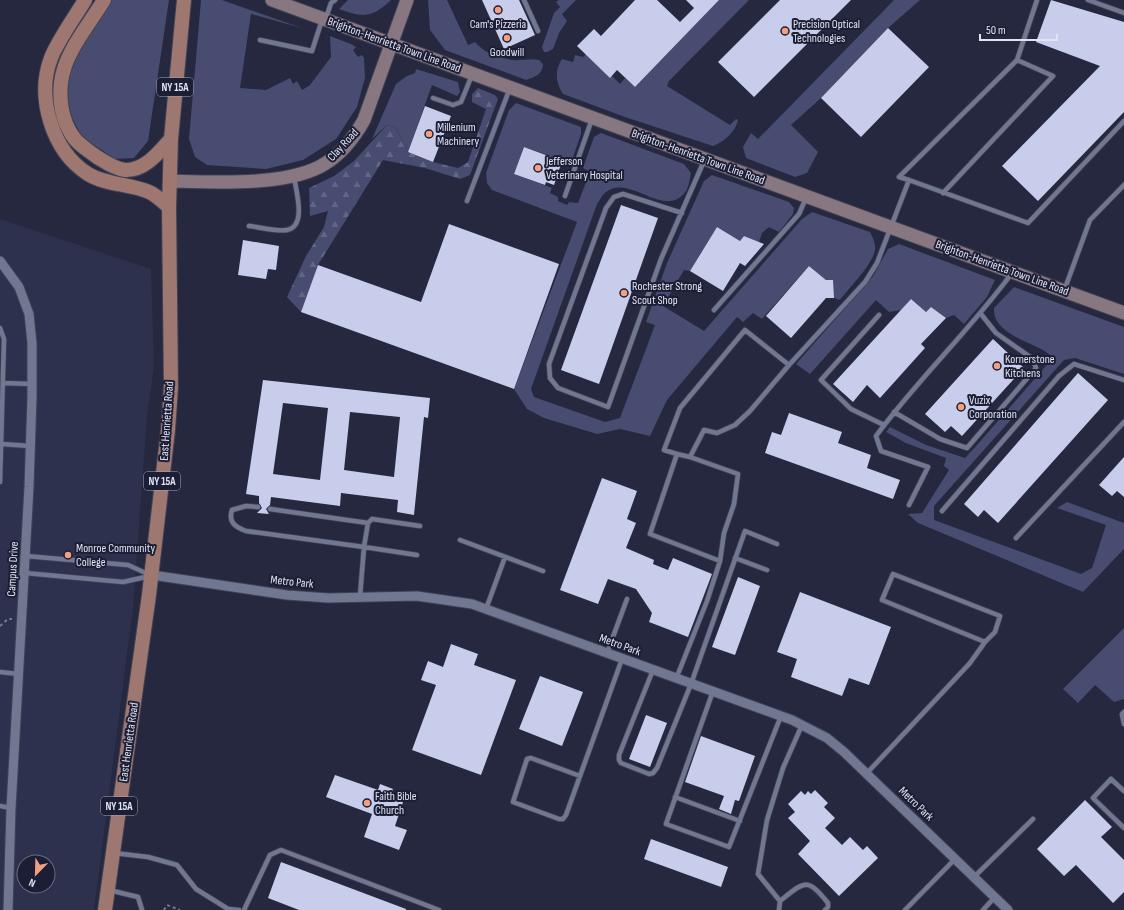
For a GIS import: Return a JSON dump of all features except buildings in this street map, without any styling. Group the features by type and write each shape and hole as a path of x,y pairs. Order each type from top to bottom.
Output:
{"main road":[{"path":"85,0 51,58 46,90 46,104 52,127 66,154 88,174 104,181 150,193 169,206"},
{"path":"104,0 65,64 61,81 60,98 63,114 72,136 107,164 124,170 140,166 153,159 171,139"},
{"name":"East Henrietta Road","path":"105,910 152,575 168,430 170,394 169,206 171,139 184,0"}],"street":[{"name":"Brighton-Henrietta Town Line Road","path":"272,0 298,7 324,19 391,44 1124,313"},
{"name":"Clay Road","path":"170,181 274,179 311,171 327,163 354,137 364,120 407,0"},
{"name":"Campus Drive","path":"0,261 19,287 28,314 32,343 26,556 11,808 8,910"},
{"name":"Metro Park","path":"152,575 287,595 328,598 360,596 417,596 472,604 781,716 827,738 867,773 1008,910"}],"lane":[{"path":"260,40 312,51 324,19 334,0"},
{"path":"524,0 538,31"},
{"path":"1037,0 1017,60 899,177 1028,223 1124,121"},
{"path":"1088,0 1124,13"},
{"path":"943,193 1053,76 1017,60"},
{"path":"433,98 453,105 461,102 472,74"},
{"path":"467,201 510,88"},
{"path":"565,196 593,118"},
{"path":"682,213 623,194 614,197 606,208 549,364 550,378 558,388 608,407 661,259 682,213 704,159"},
{"path":"250,226 286,230 295,227 298,220 298,208 294,175"},
{"path":"690,457 704,430 717,433 735,425 750,411 789,365 865,282 877,263 909,180"},
{"path":"1064,291 1090,220 1124,185"},
{"path":"714,310 799,214 807,197"},
{"path":"909,505 928,468 881,451 876,436 894,412 981,314 1013,272"},
{"path":"894,412 940,439 967,448 1036,368 1033,359 996,333 981,314"},
{"path":"880,315 821,380 850,409 884,424"},
{"path":"0,328 4,339 0,482"},
{"path":"676,678 707,601 720,561 724,533 734,504 738,474 690,457 664,450 680,408 745,330 789,365"},
{"path":"942,511 1059,376 1074,364 1124,380"},
{"path":"3,383 32,384"},
{"path":"1016,538 1124,422"},
{"path":"2,444 30,446"},
{"path":"677,454 650,534 720,561"},
{"path":"258,508 246,506 232,510 230,516 232,523 237,528 246,531 417,555"},
{"path":"270,509 368,523"},
{"path":"360,596 364,547 368,523 372,519 420,526"},
{"path":"653,670 619,754 619,760 621,763 649,774 653,773 657,768 691,684 745,531 777,544"},
{"path":"460,540 543,571"},
{"path":"26,556 128,565 152,575"},
{"path":"486,609 505,557"},
{"path":"735,558 767,570"},
{"path":"24,574 123,582 152,575"},
{"path":"867,773 970,663 985,642 995,632 1000,616 893,574 882,600 985,642"},
{"path":"607,653 626,599"},
{"path":"580,776 531,758 527,759 513,802 559,819 563,819 580,776 622,659"},
{"path":"0,672 19,674"},
{"path":"713,692 666,824 729,847 781,716"},
{"path":"1124,712 1122,714 1124,724"},
{"path":"780,901 758,874 768,820 783,768 802,725"},
{"path":"1124,791 1111,779 1093,798 1124,828"},
{"path":"675,797 740,821"},
{"path":"0,806 11,808"},
{"path":"974,877 1033,818"},
{"path":"244,910 270,855 281,850 439,910"},
{"path":"113,853 148,857 177,865 196,889 228,908 239,910"},
{"path":"905,910 955,858"},
{"path":"779,910 780,901 800,885 814,886 828,903 828,907 825,910"},
{"path":"107,889 138,897 142,910"},
{"path":"983,910 995,898"}],"path":[{"path":"0,626 8,619 13,620"},
{"path":"164,910 167,905 180,910"}],"shaded area":[{"name":"Monroe Community College","path":"0,219 151,269 154,367 147,415 133,608 94,910 0,910"}],"green space":[{"path":"110,0 169,0 148,141 134,158 115,159 82,137 67,108 66,74 81,45"},
{"path":"201,0 222,0 302,28 251,14 240,88 266,90 290,78 293,84 297,81 302,90 310,85 331,57 330,36 356,47 353,50 358,57 362,55 364,58 365,78 357,107 336,139 303,160 266,169 207,165 195,157 189,139"},
{"path":"348,0 391,0 373,13 361,15 339,9"},
{"path":"428,0 447,0 468,45 475,42 487,52 508,59 539,60 543,64 542,70 540,73 526,80 445,50 430,30"},
{"path":"559,0 576,0 562,14 567,21 559,33 553,49 544,52 542,47 554,13 560,7 556,2"},
{"path":"719,0 749,0 669,81 667,86 730,125 736,119 738,120 735,128 729,136 721,142 713,146 625,117 563,94 557,81 559,63 562,59 573,62 575,55 583,57 586,54 610,77 612,76 620,84 625,78 635,87"},
{"path":"894,0 920,0 888,28 821,98 791,125 818,152 807,173 795,177 746,158 743,147 751,133 758,139"},
{"path":"416,69 458,82 460,92 457,96 432,85 408,152 396,128 387,125 372,139 396,84 407,76 415,73"},
{"path":"478,88 495,95 498,99 470,175 460,179 425,168 383,160 318,265 301,312 287,297 306,256 324,227 328,211 310,216 309,188 334,176 354,161 387,125 396,128 408,152 433,162 458,168 468,162 486,109 472,102 472,94"},
{"path":"516,103 581,127 581,134 571,163 524,147 514,174 552,188 550,193 558,197 558,201 567,205 569,202 578,203 590,172 583,168 594,137 601,133 684,164 691,173 686,191 678,199 668,201 626,188 615,188 606,192 597,204 531,389 534,397 605,422 620,418 655,325 646,322 667,263 704,181 712,175 789,202 794,208 793,214 779,232 769,227 762,233 759,242 744,236 740,241 717,227 690,271 684,270 663,306 704,331 802,219 812,212 870,232 875,246 873,256 865,269 840,300 834,298 826,280 809,266 762,319 753,313 743,322 737,317 667,400 650,436 620,429 597,434 544,418 527,409 514,389 577,222 492,190 487,183 486,173 509,110"},
{"path":"899,244 995,280 987,297 964,324 954,315 946,318 931,307 926,312 911,299 901,310 889,312 876,300 810,374 796,364 873,276 888,249"},
{"path":"1014,287 1124,327 1124,374 1075,358 1064,360 934,506 934,520 1081,574 1092,568 1106,525 1057,508 1067,502 1124,523 1124,549 1083,592 918,523 908,514 922,513 949,470 944,466 946,458 906,443 886,432 890,427 926,445 965,458 977,445 1051,360 1050,355 1043,350 1019,339 998,323 994,308"},
{"path":"1124,628 1124,699 1114,702 1095,685 1078,703 1063,689"}],"place":[{"name":"Cam's Pizzeria","path":"498,10"},
{"name":"Precision Optical Technologies","path":"785,31"},
{"name":"Goodwill","path":"507,38"},
{"name":"Millenium Machinery","path":"429,134"},
{"name":"Jefferson Veterinary Hospital","path":"538,168"},
{"name":"Rochester Strong Scout Shop","path":"624,293"},
{"name":"Kornerstone Kitchens","path":"997,366"},
{"name":"Vuzix Corporation","path":"961,407"},
{"name":"Monroe Community College","path":"68,555"},
{"name":"Faith Bible Church","path":"367,803"}]}
